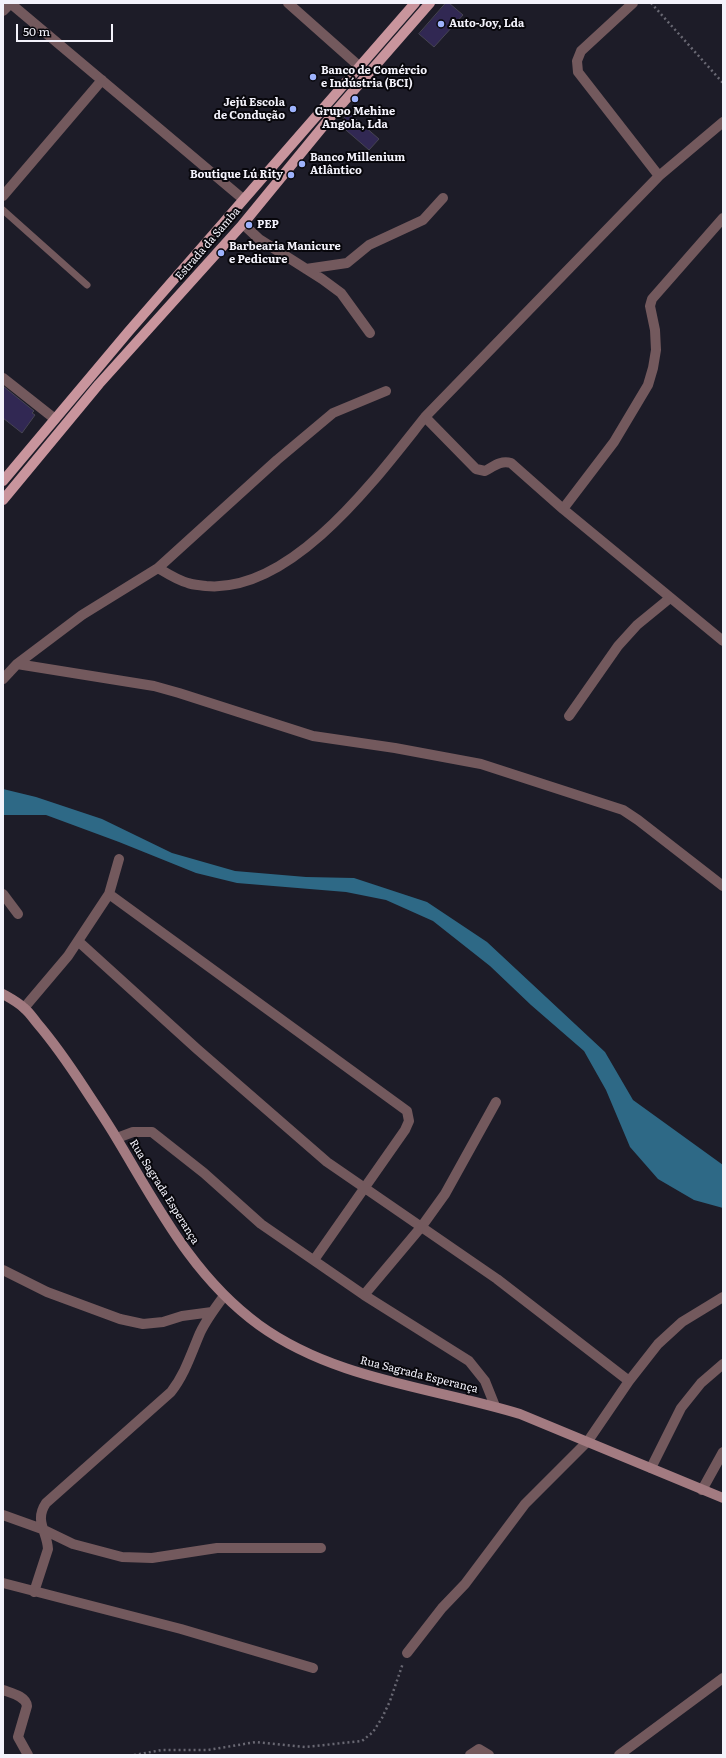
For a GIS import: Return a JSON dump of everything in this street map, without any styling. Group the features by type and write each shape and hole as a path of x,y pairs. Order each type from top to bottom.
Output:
{"main road":[{"name":"Estrada da Samba","path":"3,481 54,419 243,199 415,3"},
{"name":"Estrada da Samba","path":"3,500 99,384 243,224 334,113 430,3"}],"street":[{"path":"3,11 10,3 243,199"},
{"path":"288,3 360,67"},
{"path":"633,3 581,51 577,61 578,72 659,176"},
{"path":"3,196 102,80"},
{"path":"158,568 172,577 189,584 227,586 272,570 291,560 349,507 390,461 425,418 659,176 723,122"},
{"path":"306,269 347,263 369,245 423,220 443,198"},
{"path":"563,509 614,442 648,385 656,350 655,330 650,306 652,299 723,218"},
{"path":"243,224 259,239 306,269 340,294 370,333"},
{"path":"3,378 54,419"},
{"path":"3,679 17,664 82,615 158,568 277,460 333,413 386,391"},
{"path":"425,418 476,469 485,471 500,462 505,461 511,463 563,509 723,641"},
{"path":"569,716 618,646 637,625 670,598"},
{"path":"17,664 154,686 313,736 395,748 481,764 623,810 723,886"},
{"path":"24,1008 78,942 109,894 119,859"},
{"path":"3,894 18,914"},
{"path":"109,894 407,1111 409,1121 405,1130 314,1260"},
{"path":"78,942 197,1049 327,1162 497,1279 629,1381"},
{"name":"Rua Sagrada Esperança","path":"3,994 24,1008 54,1044 117,1138 165,1221 194,1262 224,1296 260,1326 292,1345 353,1372 495,1406 520,1414 723,1498"},
{"path":"364,1295 422,1226 445,1194 496,1102"},
{"path":"117,1138 133,1132 152,1132 204,1173 261,1224 364,1295 468,1361 485,1381 495,1406"},
{"path":"3,1270 47,1292 120,1319 143,1324 163,1322 182,1316 212,1312"},
{"path":"34,1592 48,1549 48,1542 42,1529 40,1514 46,1503 170,1392 178,1383 212,1312 224,1296"},
{"path":"407,1653 442,1608 474,1574 525,1504 588,1441 629,1381 658,1344 682,1322 723,1297"},
{"path":"651,1468 681,1408 701,1383 723,1364"},
{"path":"702,1490 723,1452"},
{"path":"3,1515 42,1529 73,1544 122,1557 152,1558 217,1548 321,1548"},
{"path":"3,1583 181,1629 313,1668"},
{"path":"619,1755 723,1678"},
{"path":"3,1690 23,1698 26,1702 27,1706 18,1737 28,1755"},
{"path":"470,1755 479,1749 489,1755"}],"lane":[{"path":"3,210 87,285"}],"path":[{"path":"651,3 723,83"},
{"path":"134,1755 162,1750 208,1750 256,1742 305,1747 362,1741 373,1732 382,1718 390,1701 407,1653"}],"water":[{"path":"3,789 36,797 102,819 172,853 235,871 306,877 354,878 427,902 487,942 605,1052 633,1100 723,1165 723,1208 694,1200 658,1179 630,1147 606,1090 584,1051 531,1005 490,966 433,921 386,900 346,892 237,883 196,873 46,815 3,815"}],"building":[{"name":"Auto-Joy, Lda","path":"446,3 449,3 463,15 434,47 419,34"},
{"path":"349,113 379,139 369,150 339,124"},
{"path":"3,386 34,411 32,413 35,415 22,433 3,418"}],"place":[{"name":"Auto-Joy, Lda","path":"441,24"},
{"name":"Banco de Comércio e Indústria (BCI)","path":"313,77"},
{"name":"Grupo Mehine Angola, Lda","path":"355,99"},
{"name":"Jejú Escola de Condução","path":"293,109"},
{"name":"Banco Millenium Atlântico","path":"302,164"},
{"name":"Boutique Lú Rity","path":"291,175"},
{"name":"PEP","path":"249,225"},
{"name":"Barbearia Manicure e Pedicure","path":"221,253"}]}
